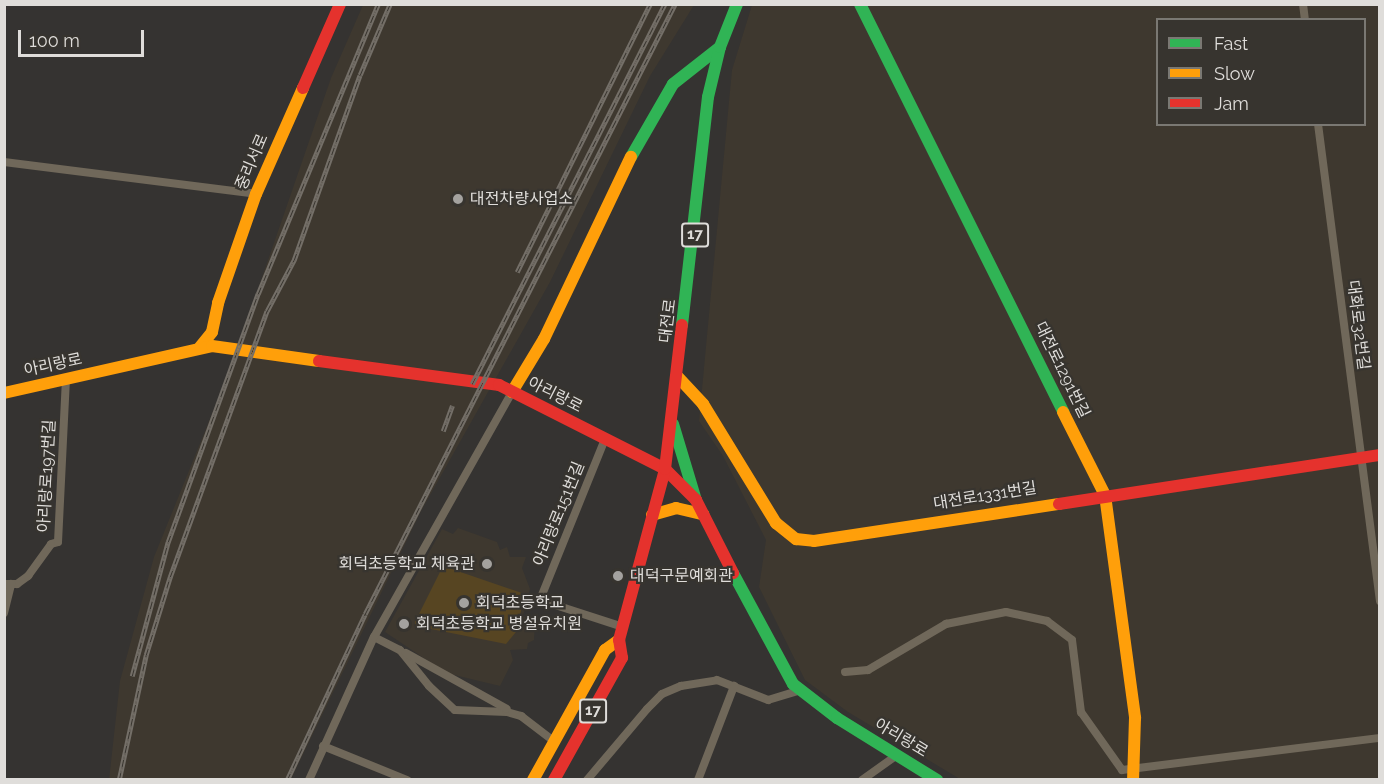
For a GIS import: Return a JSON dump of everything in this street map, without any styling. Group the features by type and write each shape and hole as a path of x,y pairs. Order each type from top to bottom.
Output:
{"main road":[{"name":"대전로","path":"554,780 622,658 619,640 665,470 678,377 708,97 720,47 737,4"},
{"name":"대전로1291번길","path":"860,4 1105,495 1135,718 1134,774"},
{"name":"중리서로","path":"200,347 212,332 218,303 256,194 338,6"},
{"path":"512,392 544,339 616,182 656,111 674,84 695,63 720,47"},
{"path":"212,332 224,348"},
{"name":"아리랑로","path":"4,393 200,347 224,348 499,385 665,470 696,500 781,668 800,690 937,780"},
{"name":"대전로1331번길","path":"678,377 710,414 776,523 796,539 814,541 1380,455"},
{"path":"672,419 696,500"},
{"path":"652,515 676,508 703,514"},
{"name":"대전로","path":"533,780 605,650 619,640"}],"street":[{"name":"대화로32번길","path":"1318,126 1380,601"},
{"path":"4,162 256,194"},
{"name":"아리랑로197번길","path":"4,613 8,584 28,576 51,544 58,542 66,380"},
{"path":"309,780 374,637 512,392"},
{"name":"아리랑로151번길","path":"605,439 540,600 623,627"},
{"path":"845,672 868,670 946,624 1006,612 1028,615 1056,626 1072,640 1081,712 1122,770 1134,774 1380,738"},
{"path":"374,637 521,716 555,742"},
{"path":"400,650 429,686 455,710 491,710 521,716"},
{"path":"587,780 662,694 703,681 734,686 768,700 800,690"},
{"path":"698,780 734,686"},
{"path":"323,746 407,780"},
{"path":"862,780 897,755"}],"shaded area":[{"path":"363,5 694,5 650,76 550,282 420,513 291,779 109,780 120,681 154,557 231,367 331,78"},
{"path":"752,5 1379,5 1379,779 960,779 848,712 805,680 759,587 766,540 723,456 699,421 732,70"},
{"name":"회덕초등학교","path":"458,528 497,542 500,550 507,547 510,557 526,557 522,568 530,589 523,616 535,622 534,640 528,643 527,649 510,650 513,660 500,686 446,673 385,632 442,529 453,534"},
{"path":"443,566 525,594 516,632 506,644 416,626 415,622"}],"railway":[{"path":"132,676 168,542 258,294 378,4"},
{"path":"119,780 146,655 170,577 267,311 294,260 360,75 390,4"},
{"path":"517,272 650,4"},
{"path":"472,384 665,4"},
{"path":"287,780 365,614 675,4"},
{"path":"443,431 452,406"}],"traffic: fast":[{"path":"682,325 708,97 720,47 737,4"},
{"path":"860,4 1063,412"},
{"path":"631,157 673,84 720,47"},
{"path":"673,424 696,500"},
{"path":"733,573 793,684 837,718 937,780"}],"traffic: slow":[{"path":"200,347 212,332 218,303 256,194 303,88"},
{"path":"512,392 544,339 631,157"},
{"path":"4,393 212,346 319,361"},
{"path":"678,377 703,404 776,523 796,539 814,541 1059,504"},
{"path":"1063,412 1105,495 1135,718 1133,780"},
{"path":"652,515 676,508 703,514"},
{"path":"533,780 605,650 619,640"}],"traffic: jam":[{"path":"303,88 340,4"},
{"path":"554,780 622,658 619,640 665,469 682,325"},
{"path":"319,361 499,385 665,469 696,500 733,573"},
{"path":"1059,504 1380,455"}],"place":[{"name":"대전차량사업소","path":"458,199"},
{"name":"회덕초등학교 체육관","path":"487,564"},
{"name":"대덕구문예회관","path":"618,576"},
{"name":"회덕초등학교","path":"464,603"},
{"name":"회덕초등학교 병설유치원","path":"404,624"}]}
